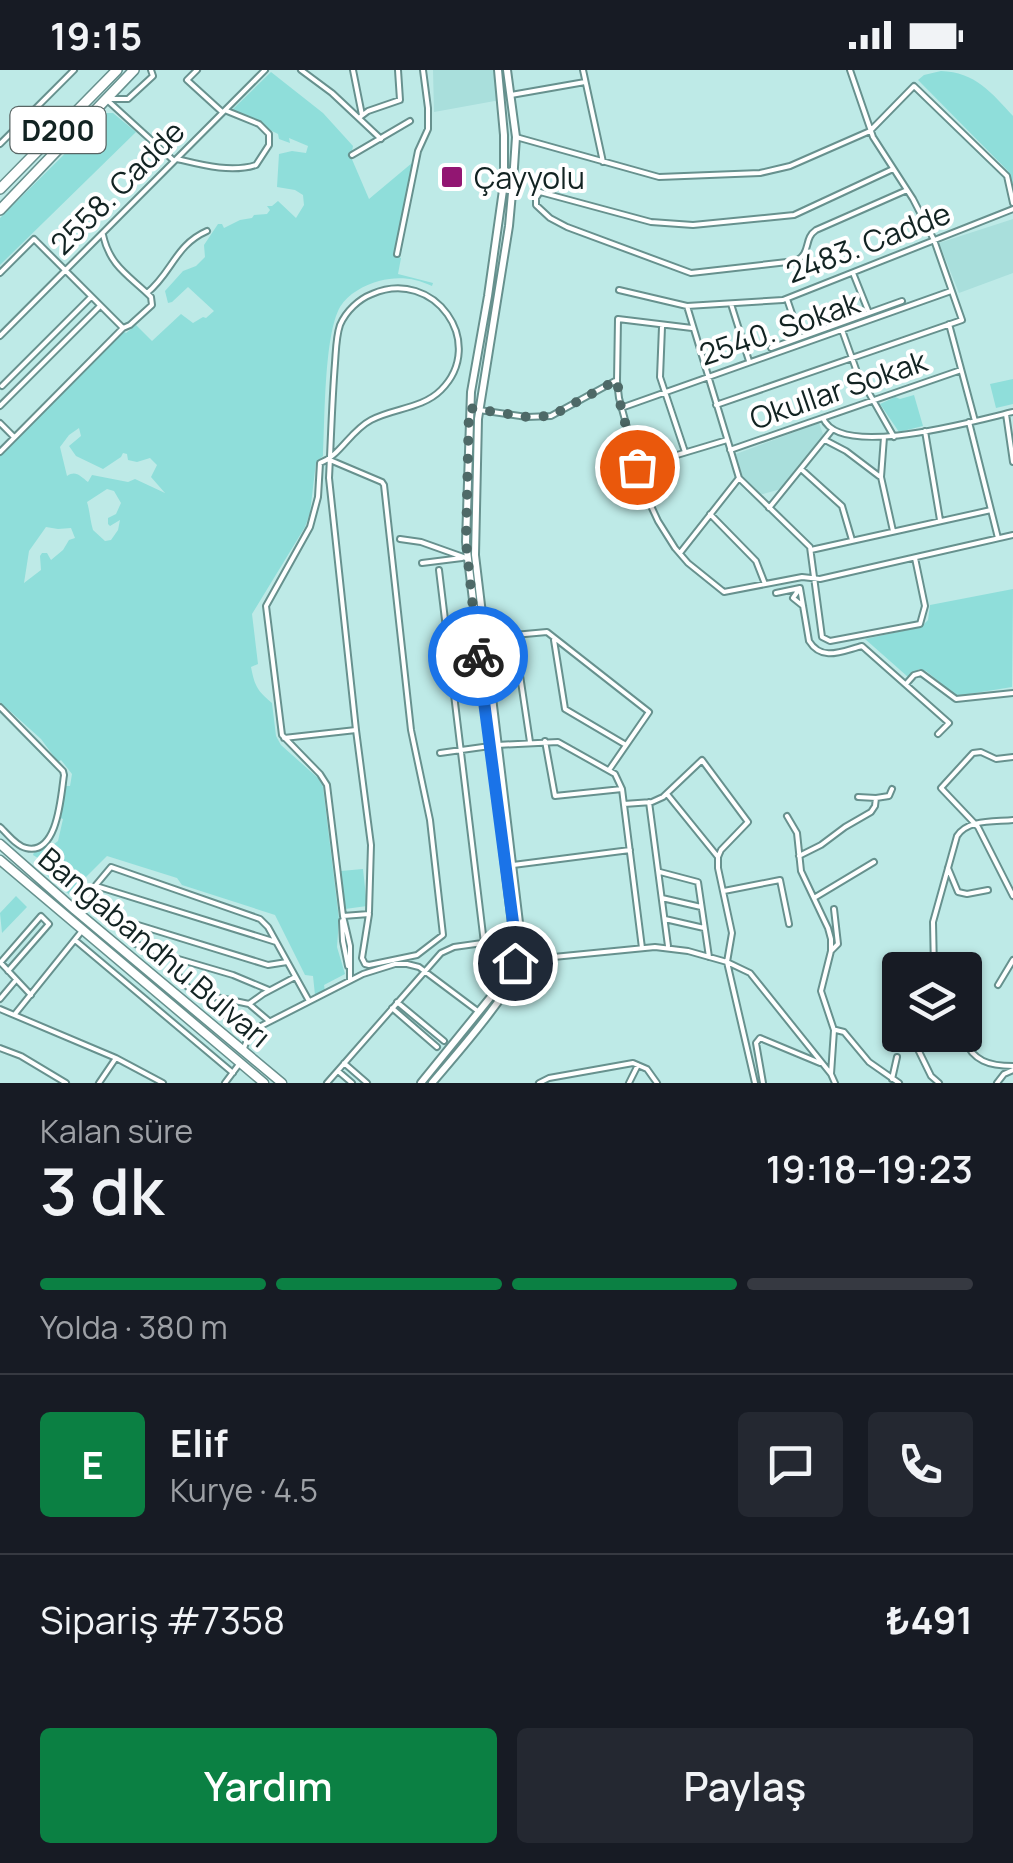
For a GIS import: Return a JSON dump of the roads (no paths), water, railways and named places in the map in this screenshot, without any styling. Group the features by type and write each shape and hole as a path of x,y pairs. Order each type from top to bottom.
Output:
{"highway":[{"name":"D200","path":"0,190 117,70"},
{"name":"D200","path":"0,210 134,70"}],"main road":[{"path":"432,1083 504,993 517,974 519,960 513,865 466,558 469,408 504,183 498,70"},
{"path":"421,1083 519,960 475,561 480,410 509,226 516,137 508,70"},
{"path":"504,135 516,137"},
{"path":"499,226 509,226"},
{"path":"469,408 480,410"},
{"name":"Bangabandhu Bulvarı","path":"0,844 282,1083"},
{"name":"Bangabandhu Bulvarı","path":"0,860 264,1083"},
{"path":"240,1063 243,1051"}],"street":[{"path":"0,144 74,70"},
{"path":"106,99 128,99 153,76 151,70"},
{"path":"106,99 175,160 216,167 244,168 256,164 270,134 259,124 224,111 187,80 197,70"},
{"name":"2558. Cadde","path":"0,336 265,70"},
{"path":"301,70 360,116 381,138"},
{"path":"354,70 360,116"},
{"path":"360,116 400,100 398,70"},
{"path":"397,254 418,151 428,129 423,70"},
{"path":"582,70 603,162"},
{"path":"716,406 962,320 934,240 870,130 850,70"},
{"path":"511,94 584,82"},
{"path":"516,137 659,178 760,174 790,166 870,130 914,86 1007,176 1013,206"},
{"path":"352,155 410,121"},
{"path":"893,168 794,215 692,225 651,222 540,192 536,202 537,208 561,224 679,270 699,273 796,261 805,254 809,238 816,230 908,190"},
{"name":"2483. Cadde","path":"619,290 686,306 787,299 1013,206"},
{"path":"147,293 162,279 187,242 207,231"},
{"path":"0,452 123,328 152,304 151,297 107,253 102,234"},
{"path":"0,273 34,239 123,328"},
{"path":"853,273 869,313"},
{"path":"330,460 384,486 411,730 430,820 443,935 417,955 367,965 362,958 369,914 370,845 332,509 330,460 331,411 343,318 357,303 377,292 404,288 428,294 446,311 457,336 456,362 449,380 426,401 362,425 330,460 320,464 318,497 310,527 266,606 284,738 327,785 350,980"},
{"name":"2540. Sokak","path":"621,408 952,291"},
{"path":"2,386 91,296"},
{"path":"787,299 801,338"},
{"path":"771,348 819,335 902,301"},
{"path":"731,304 750,362"},
{"path":"0,406 100,306"},
{"path":"686,306 739,478 811,550 820,632 824,638 830,641 920,624 925,606 915,558"},
{"path":"692,328 618,319 617,380 637,467 653,511 679,554 724,592 802,577 814,579 1013,535"},
{"path":"662,324 658,366 685,452"},
{"path":"949,324 998,538"},
{"path":"842,330 852,358 894,437"},
{"name":"Okullar Sokak","path":"730,450 961,370"},
{"path":"480,410 527,417 551,416 617,380"},
{"path":"822,418 832,430 894,437 1013,412"},
{"path":"1006,414 1013,462"},
{"path":"0,422 14,437"},
{"path":"769,508 832,430"},
{"path":"925,431 940,521"},
{"path":"884,437 881,477 893,531"},
{"path":"637,467 727,440"},
{"path":"824,440 846,450 881,477"},
{"path":"801,469 842,506 852,540"},
{"path":"679,554 739,478"},
{"path":"811,550 991,510"},
{"path":"710,514 753,557 765,584"},
{"path":"400,539 422,542 466,558"},
{"path":"422,563 466,558"},
{"path":"439,570 484,943"},
{"path":"776,593 800,588 808,642 817,652 828,655 862,646 949,722 938,734"},
{"path":"530,742 514,635 548,632 648,712 609,770"},
{"path":"554,637 566,709 626,744"},
{"path":"906,685 914,675 921,674 959,699 1013,692"},
{"path":"0,708 64,772 51,838 30,848 21,846 0,827"},
{"path":"284,738 356,730"},
{"path":"545,741 554,796 622,789"},
{"path":"440,752 561,742 617,775 642,948"},
{"path":"1013,757 996,759 970,754 941,788 976,824 1013,896"},
{"path":"624,804 649,802 667,794 702,760 748,822 721,850 718,864 732,933 727,962 755,1083"},
{"path":"858,797 889,796 892,789"},
{"path":"667,794 718,857"},
{"path":"799,856 866,816 874,809 876,798"},
{"path":"649,802 668,948"},
{"path":"786,816 796,833 800,871 828,930 831,951 821,990 834,1030 831,1074"},
{"path":"934,952 933,922 959,832 976,824 1013,820"},
{"path":"513,865 630,850"},
{"path":"814,898 874,862"},
{"path":"75,910 112,867 260,919 309,1001"},
{"path":"948,868 958,892 988,890"},
{"path":"658,871 698,882 710,957"},
{"path":"724,891 780,880 790,924"},
{"path":"96,886 276,942"},
{"path":"85,898 95,910 125,921 268,966 287,962"},
{"path":"662,898 702,907"},
{"path":"831,951 838,944 834,909"},
{"path":"343,916 369,914"},
{"path":"41,916 50,924 3,967 41,916"},
{"path":"665,918 705,928"},
{"path":"125,921 133,943 269,990"},
{"path":"16,1014 82,931"},
{"path":"327,1083 446,950 515,939"},
{"path":"75,940 233,1073"},
{"path":"519,960 668,948 727,962 750,973 825,1065 835,1083"},
{"path":"174,958 181,982 196,991 249,1004 268,1021"},
{"path":"998,985 1013,960"},
{"path":"243,1051 248,1037 268,1021 350,980 395,964 413,964 479,1012"},
{"path":"3,967 31,994"},
{"path":"249,1004 295,977"},
{"path":"0,999 16,980"},
{"path":"212,996 212,1002 248,1037"},
{"path":"397,1002 444,1041"},
{"path":"0,1008 116,1058 163,1083"},
{"path":"392,1008 438,1047"},
{"path":"834,1030 844,1032 870,1062 900,1083"},
{"path":"763,1083 756,1044 760,1038 825,1065"},
{"path":"0,1048 66,1083"},
{"path":"919,1052 938,1083"},
{"path":"971,1052 981,1061 1013,1068"},
{"path":"892,1079 897,1056"},
{"path":"98,1083 116,1058"},
{"path":"538,1083 629,1062 649,1072 657,1083"},
{"path":"226,1083 240,1063"},
{"path":"344,1063 367,1083"},
{"path":"629,1083 638,1064"},
{"path":"998,1083 1013,1068"},
{"path":"338,1071 352,1083"}],"place":[{"name":"Çayyolu","path":"452,177"}]}
